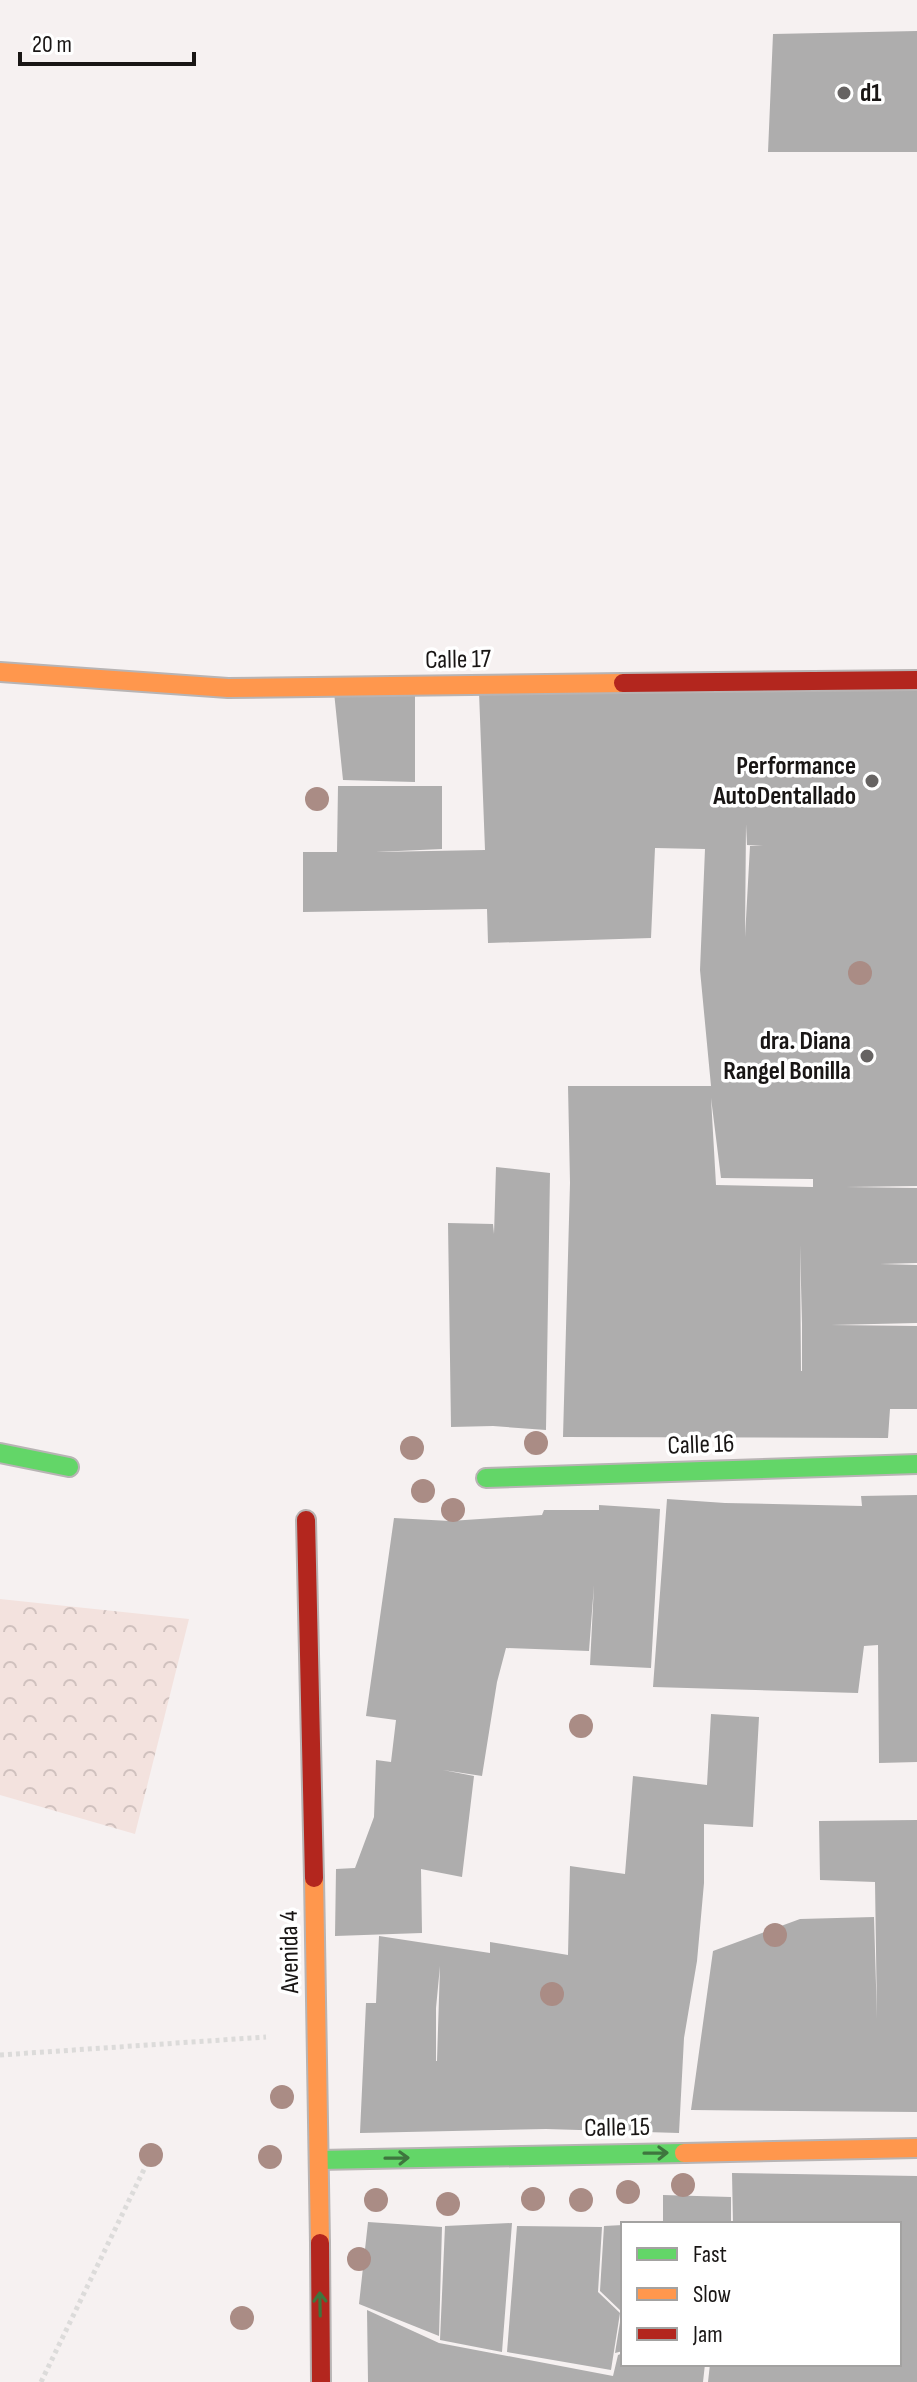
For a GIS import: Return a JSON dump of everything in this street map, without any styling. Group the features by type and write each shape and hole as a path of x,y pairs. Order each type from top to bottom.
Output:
{"street":[{"name":"Calle 17","path":"0,672 228,688 917,680"},
{"path":"0,1453 69,1467"},
{"name":"Calle 16","path":"486,1478 917,1464"},
{"name":"Avenida 4","path":"306,1520 318,2033 321,2382"},
{"name":"Calle 15","path":"319,2160 917,2148"}],"path":[{"path":"0,2055 318,2033"},
{"path":"41,2382 151,2155"}],"green space":[{"path":"0,1599 189,1619 135,1834 0,1795"}],"building":[{"name":"d1","path":"917,31 917,152 768,152 773,34"},
{"path":"917,685 917,1186 846,1187 917,1188 917,1263 880,1264 917,1265 917,1323 831,1325 917,1326 917,1409 890,1409 888,1438 563,1437 570,1183 568,1086 711,1086 700,970 705,849 655,848 651,938 488,943 487,909 303,912 303,852 337,852 338,786 442,786 442,849 376,852 485,850 479,692","holes":["746,824 747,845 763,846 750,846 745,937","711,1098 721,1178 813,1179 813,1187 716,1185","800,1245 802,1324 801,1371"]},
{"path":"415,686 415,782 343,780 334,692"},
{"path":"496,1167 550,1173 546,1430 451,1427 448,1223 493,1224 494,1234"},
{"path":"917,1495 917,1762 879,1763 878,1645 864,1646 858,1693 653,1687 667,1499 862,1506 861,1496"},
{"path":"599,1505 660,1509 651,1668 590,1665 594,1585 589,1651 506,1648 497,1682 482,1776 443,1770 474,1776 462,1877 421,1869 422,1933 335,1936 336,1869 355,1868 374,1817 376,1760 391,1762 396,1720 366,1716 394,1518 450,1521 542,1515 544,1510 599,1510"},
{"path":"711,1714 759,1717 753,1827 704,1824 704,1883 697,1961 684,2038 679,2133 546,2129 360,2133 366,2003 376,2003 379,1936 490,1953 490,1942 568,1955 570,1866 625,1874 633,1776 707,1785","holes":["440,1966 437,2061 436,2008"]},
{"path":"917,1820 917,2112 691,2110 713,1951 800,1919 874,1917 877,2019 875,1882 820,1880 819,1821"},
{"path":"732,2173 917,2176 917,2382 708,2382 710,2366 901,2366 901,2222 733,2222"},
{"path":"663,2195 731,2197 731,2222 663,2222"},
{"path":"368,2222 442,2227 439,2336 359,2304"},
{"path":"512,2223 502,2352 440,2340 445,2226"},
{"path":"621,2225 621,2311 600,2291 604,2226"},
{"path":"517,2226 602,2227 598,2292 620,2313 611,2370 507,2352"},
{"path":"367,2310 439,2343 613,2376 618,2355 621,2354 621,2366 705,2366 703,2382 368,2382"},
{"path":"621,2316 621,2352 615,2353"}],"traffic: fast":[{"path":"0,1453 69,1467"},
{"path":"486,1478 917,1464"},
{"path":"319,2160 684,2153"}],"traffic: slow":[{"path":"0,672 228,688 623,683"},
{"path":"314,1878 320,2243"},
{"path":"684,2153 917,2148"}],"traffic: jam":[{"path":"623,683 917,680"},
{"path":"306,1520 314,1878"},
{"path":"320,2243 321,2382"}],"place":[{"name":"d1","path":"844,93"},
{"name":"Performance AutoDentallado","path":"872,781"},
{"name":"dra. Diana Rangel Bonilla","path":"867,1056"}]}
